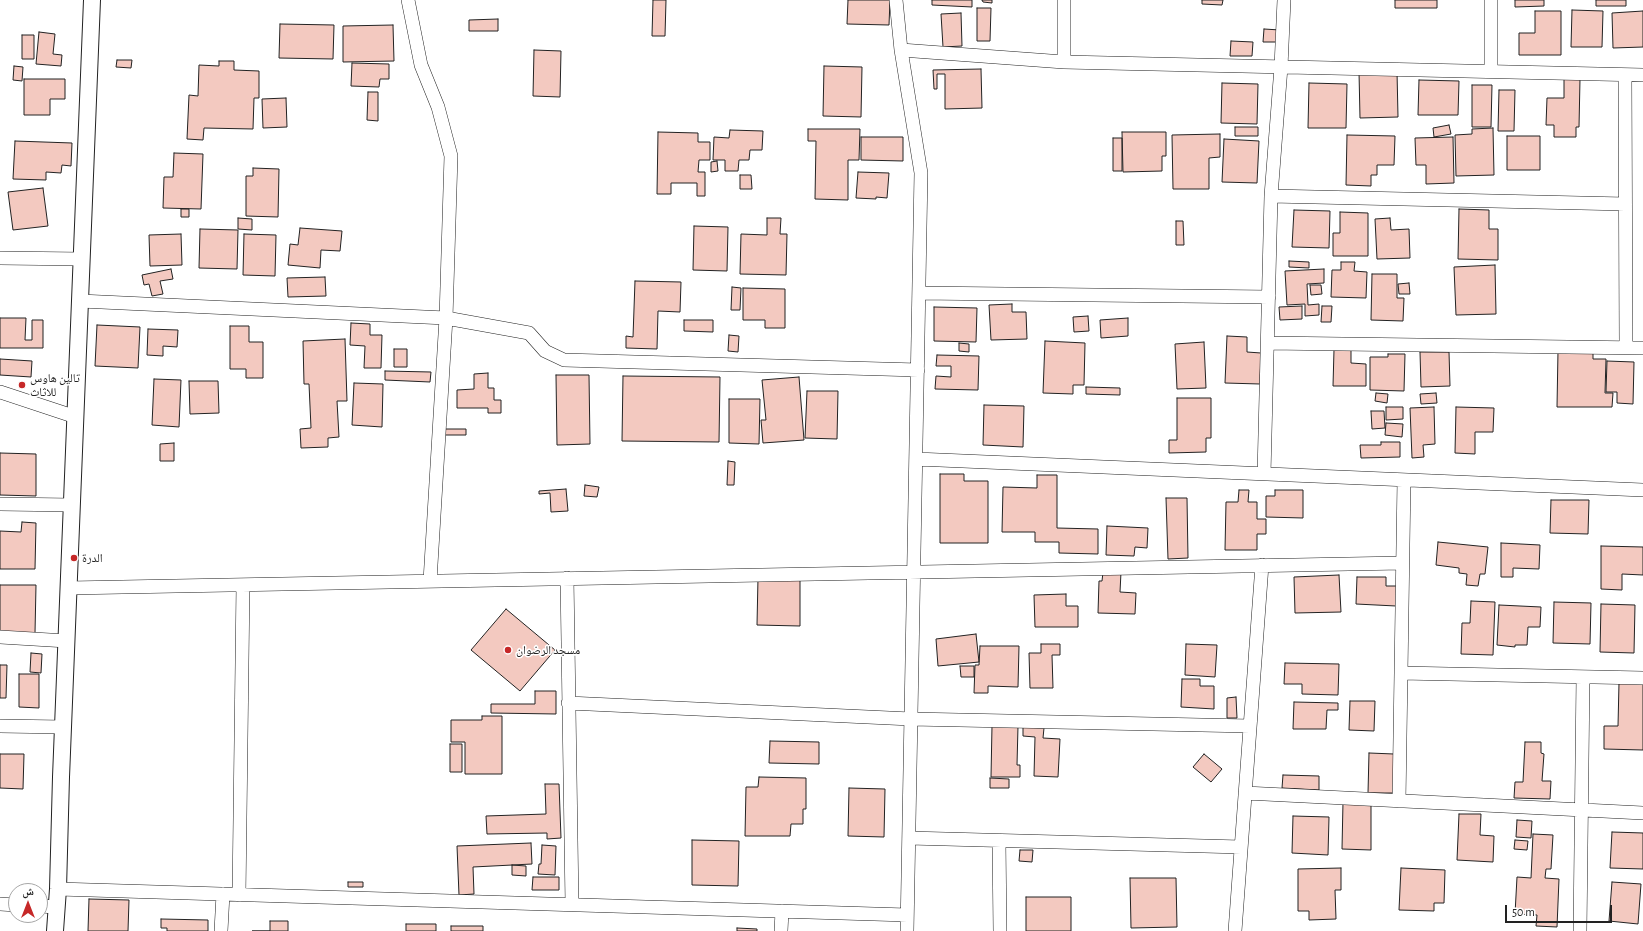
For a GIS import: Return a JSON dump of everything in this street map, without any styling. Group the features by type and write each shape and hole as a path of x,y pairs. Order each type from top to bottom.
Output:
{"street":[{"path":"55,931 58,889 92,0"},
{"path":"408,0 420,65 438,107 451,156 446,318 430,581"},
{"path":"896,0 901,50 921,173 907,931"},
{"path":"1064,0 1064,62"},
{"path":"1264,474 1271,196 1282,67 1284,0"},
{"path":"1490,71 1491,0"},
{"path":"901,50 1064,62 1643,75"},
{"path":"1625,75 1626,348"},
{"path":"1271,196 1625,204"},
{"path":"0,258 82,260"},
{"path":"919,293 1269,296"},
{"path":"80,301 446,318 529,333 545,351 564,360 918,370"},
{"path":"1268,343 1643,348"},
{"path":"0,392 76,417"},
{"path":"916,459 1643,490"},
{"path":"1399,801 1404,480"},
{"path":"0,504 72,505"},
{"path":"69,588 1402,563"},
{"path":"1235,931 1262,565"},
{"path":"567,578 572,904"},
{"path":"239,895 243,584"},
{"path":"0,637 67,641"},
{"path":"1401,673 1643,678"},
{"path":"1580,931 1583,677"},
{"path":"568,703 911,719 1250,726"},
{"path":"0,726 63,727"},
{"path":"1245,793 1643,813"},
{"path":"909,838 1241,847"},
{"path":"999,841 1000,931"},
{"path":"58,889 908,914"},
{"path":"221,931 223,894"},
{"path":"48,906 56,907"},
{"path":"781,931 782,911"}],"building":[{"path":"653,0 666,0 665,36 652,36"},
{"path":"848,0 890,0 889,25 847,24"},
{"path":"932,0 972,0 972,7 932,5"},
{"path":"982,0 992,0 992,3 983,2"},
{"path":"1202,0 1223,0 1222,5 1202,4"},
{"path":"1395,0 1437,0 1437,8 1395,8"},
{"path":"1515,0 1544,0 1544,6 1515,7"},
{"path":"1596,0 1626,0 1626,6 1596,6"},
{"path":"977,8 991,8 990,41 977,41"},
{"path":"1572,10 1603,11 1602,47 1571,47"},
{"path":"1535,11 1561,11 1561,55 1519,55 1519,33 1535,33"},
{"path":"1643,11 1643,47 1613,48 1612,13"},
{"path":"961,13 962,46 943,47 941,14"},
{"path":"498,19 498,31 469,31 469,20"},
{"path":"280,24 334,25 333,59 279,58"},
{"path":"393,25 394,61 343,62 343,26"},
{"path":"1264,29 1280,30 1279,42 1263,42"},
{"path":"39,32 55,34 53,54 62,55 61,66 36,64"},
{"path":"22,35 34,35 34,59 22,59"},
{"path":"1231,41 1253,42 1252,56 1230,56"},
{"path":"534,50 561,51 560,97 533,96"},
{"path":"117,60 132,60 131,68 116,67"},
{"path":"219,61 234,61 234,70 259,71 259,98 254,98 253,129 204,128 203,140 187,139 189,95 198,96 199,65 219,66"},
{"path":"352,63 389,64 389,79 380,79 379,87 351,86"},
{"path":"14,66 23,67 22,81 13,80"},
{"path":"824,66 862,67 861,117 823,116"},
{"path":"981,69 982,108 945,109 945,74 937,74 937,89 934,89 933,70"},
{"path":"1397,71 1398,117 1360,118 1359,72"},
{"path":"24,79 65,79 65,99 50,99 50,115 24,115"},
{"path":"1564,79 1580,79 1579,127 1576,127 1576,137 1554,137 1554,125 1546,125 1547,98 1564,98"},
{"path":"1419,80 1459,81 1458,115 1418,115"},
{"path":"1222,83 1258,84 1257,124 1221,123"},
{"path":"1309,83 1347,84 1346,128 1308,128"},
{"path":"1472,85 1492,85 1491,127 1472,127"},
{"path":"1499,90 1515,90 1514,131 1498,131"},
{"path":"368,92 378,92 378,121 367,120"},
{"path":"286,98 287,127 263,128 262,99"},
{"path":"1449,125 1451,134 1434,137 1433,128"},
{"path":"1235,127 1258,127 1258,136 1235,136"},
{"path":"1493,128 1494,175 1456,176 1455,135 1472,134 1472,129"},
{"path":"808,129 860,129 859,160 848,160 848,200 815,199 816,141 808,141"},
{"path":"730,130 763,131 762,150 750,150 749,160 739,160 738,171 725,171 725,160 713,160 714,137 729,138"},
{"path":"658,132 698,133 698,142 710,142 710,160 699,160 698,172 705,172 705,196 697,196 697,183 671,183 671,194 657,194"},
{"path":"1122,132 1166,132 1166,156 1162,156 1162,171 1123,172"},
{"path":"1220,134 1220,157 1209,158 1209,189 1173,189 1172,135"},
{"path":"1347,135 1395,136 1394,165 1377,165 1377,175 1371,175 1371,186 1346,185"},
{"path":"1507,136 1540,136 1540,170 1507,170"},
{"path":"861,137 903,137 903,161 861,160"},
{"path":"1453,137 1454,183 1426,184 1426,165 1416,165 1415,138"},
{"path":"1113,138 1122,138 1122,171 1113,171"},
{"path":"1224,139 1259,141 1257,183 1222,182"},
{"path":"15,141 72,143 71,166 62,165 61,173 46,172 46,180 13,179"},
{"path":"174,153 203,154 201,209 163,208 164,177 173,177"},
{"path":"717,161 718,171 711,172 711,162"},
{"path":"253,168 279,169 278,217 246,216 246,176 253,176"},
{"path":"858,172 889,173 887,198 856,198"},
{"path":"740,175 751,175 752,189 740,189"},
{"path":"43,188 48,226 13,230 8,192"},
{"path":"181,209 189,209 189,217 181,217"},
{"path":"1459,209 1489,210 1489,229 1498,229 1498,260 1458,259"},
{"path":"1294,210 1330,211 1329,248 1292,247"},
{"path":"1340,212 1368,213 1368,256 1333,256 1333,233 1340,233"},
{"path":"238,218 252,219 252,230 238,229"},
{"path":"767,218 781,218 780,234 787,234 786,275 740,274 741,234 767,235"},
{"path":"1390,218 1391,230 1409,229 1410,258 1377,259 1375,219"},
{"path":"1176,221 1183,221 1184,245 1176,245"},
{"path":"694,226 728,227 727,271 693,270"},
{"path":"300,228 342,231 340,251 321,250 320,268 288,265 290,244 298,245"},
{"path":"200,229 238,230 237,269 199,268"},
{"path":"181,234 182,265 150,266 149,235"},
{"path":"244,234 276,235 275,276 243,275"},
{"path":"1289,261 1309,262 1309,268 1289,267"},
{"path":"1341,262 1355,262 1354,271 1367,272 1366,298 1331,297 1332,270 1341,270"},
{"path":"1495,265 1496,314 1456,315 1454,267"},
{"path":"171,269 173,279 160,281 163,294 152,296 149,284 144,285 142,275"},
{"path":"1324,269 1324,283 1307,284 1308,305 1319,304 1319,315 1305,316 1305,304 1287,305 1285,271"},
{"path":"1372,274 1397,274 1397,298 1404,298 1403,321 1371,320"},
{"path":"325,277 326,296 288,297 287,278"},
{"path":"635,281 681,282 680,312 658,311 657,349 626,348 626,336 633,337"},
{"path":"1409,283 1410,294 1399,294 1398,284"},
{"path":"1310,285 1321,285 1322,294 1311,295"},
{"path":"732,287 741,288 740,310 731,310"},
{"path":"743,288 785,289 785,328 765,328 765,320 743,320"},
{"path":"1012,304 1012,312 1026,312 1027,339 991,340 989,305"},
{"path":"1302,306 1302,319 1280,320 1279,307"},
{"path":"1322,306 1332,306 1331,322 1321,322"},
{"path":"934,307 977,308 976,342 934,341"},
{"path":"1088,316 1089,331 1074,332 1073,317"},
{"path":"0,318 26,318 25,340 32,340 32,320 43,320 43,348 0,348"},
{"path":"1128,318 1128,336 1101,338 1100,320"},
{"path":"684,320 713,320 713,332 684,331"},
{"path":"351,323 370,324 370,335 382,335 381,368 364,368 365,346 350,345"},
{"path":"97,325 140,327 138,368 95,366"},
{"path":"230,326 249,326 249,342 263,342 263,378 246,378 246,369 230,369"},
{"path":"148,329 178,330 177,347 163,346 163,356 147,355"},
{"path":"729,335 739,336 738,352 728,351"},
{"path":"1227,336 1247,337 1247,352 1261,353 1260,384 1225,383"},
{"path":"345,339 347,401 337,401 339,437 328,438 328,447 301,448 300,429 311,428 309,384 304,384 303,341"},
{"path":"1045,341 1085,343 1084,385 1073,385 1073,394 1043,393"},
{"path":"1204,342 1206,388 1177,389 1175,344"},
{"path":"959,343 969,344 969,352 959,351"},
{"path":"394,349 407,349 407,367 394,367"},
{"path":"1334,350 1351,350 1351,363 1366,364 1366,386 1333,386"},
{"path":"1558,351 1593,351 1593,359 1606,359 1605,393 1613,393 1612,407 1557,407"},
{"path":"1420,352 1449,352 1450,386 1421,387"},
{"path":"1388,354 1405,354 1404,391 1370,390 1370,357 1388,357"},
{"path":"937,355 979,356 978,390 935,389 936,376 951,377 951,366 936,366"},
{"path":"0,359 32,361 31,377 0,375"},
{"path":"1607,361 1634,362 1633,404 1617,403 1617,392 1606,392"},
{"path":"385,371 431,372 430,382 385,380"},
{"path":"488,373 488,388 494,388 494,400 501,400 501,413 488,413 488,408 457,408 457,390 474,389 474,374"},
{"path":"556,375 589,375 590,444 557,445"},
{"path":"623,376 720,377 719,442 622,441"},
{"path":"799,377 804,440 763,443 761,420 766,420 762,380"},
{"path":"154,379 181,380 179,427 152,425"},
{"path":"189,381 218,381 219,413 190,414"},
{"path":"354,383 383,384 382,427 352,425"},
{"path":"1086,387 1120,388 1120,395 1086,394"},
{"path":"807,391 838,391 837,439 805,438"},
{"path":"1376,393 1388,394 1387,403 1375,401"},
{"path":"1436,393 1437,403 1421,404 1420,394"},
{"path":"1177,398 1211,398 1211,438 1206,438 1206,452 1169,453 1169,440 1177,440"},
{"path":"729,399 760,399 759,444 729,443"},
{"path":"984,405 1024,406 1023,447 983,445"},
{"path":"1386,407 1403,407 1403,419 1386,420"},
{"path":"1434,407 1435,444 1423,445 1424,457 1412,458 1410,408"},
{"path":"1456,407 1494,408 1493,432 1475,432 1475,454 1455,453"},
{"path":"1371,411 1384,411 1385,428 1372,429"},
{"path":"1386,423 1403,424 1402,437 1385,435"},
{"path":"445,429 466,429 466,435 445,435"},
{"path":"1381,442 1400,442 1400,457 1361,458 1360,445 1381,445"},
{"path":"174,443 174,461 160,461 160,444"},
{"path":"0,453 36,454 36,496 0,495"},
{"path":"728,461 735,462 734,485 727,485"},
{"path":"940,474 964,474 964,481 988,481 988,543 940,543"},
{"path":"1037,475 1057,475 1057,528 1098,529 1098,554 1059,553 1059,542 1035,542 1035,532 1002,532 1003,487 1037,488"},
{"path":"585,485 599,487 597,497 584,496"},
{"path":"566,489 568,511 551,512 550,493 539,494 539,491"},
{"path":"1239,490 1249,490 1248,502 1257,502 1257,519 1266,519 1266,534 1257,534 1257,550 1225,550 1226,502 1238,502"},
{"path":"1275,490 1303,490 1303,518 1266,517 1266,496 1275,496"},
{"path":"1166,498 1187,498 1188,558 1168,559"},
{"path":"1551,500 1589,500 1588,534 1550,533"},
{"path":"22,522 36,523 35,569 0,569 0,531 21,532"},
{"path":"1107,526 1148,528 1147,548 1135,547 1134,556 1106,555"},
{"path":"1438,542 1488,547 1485,574 1480,574 1478,586 1466,585 1467,574 1459,573 1459,568 1436,565"},
{"path":"1501,543 1540,545 1539,569 1513,568 1513,577 1501,577"},
{"path":"1601,546 1643,547 1643,575 1622,574 1622,590 1601,589"},
{"path":"1103,572 1121,572 1120,592 1136,593 1135,614 1098,613 1099,581 1102,581"},
{"path":"1339,575 1341,612 1295,613 1294,577"},
{"path":"1357,577 1386,577 1386,586 1397,586 1396,606 1356,604"},
{"path":"758,578 800,579 800,626 757,625"},
{"path":"0,585 36,585 35,633 0,633"},
{"path":"1066,594 1066,606 1078,606 1078,627 1035,627 1034,595"},
{"path":"1471,601 1495,602 1493,655 1461,654 1462,623 1470,623"},
{"path":"1554,602 1591,603 1590,644 1553,643"},
{"path":"1601,604 1635,605 1634,653 1600,652"},
{"path":"1499,605 1541,607 1540,627 1528,627 1527,645 1515,645 1515,647 1497,645"},
{"path":"506,609 555,650 520,691 471,650"},
{"path":"976,634 979,662 938,666 936,639"},
{"path":"1041,644 1060,644 1060,655 1052,655 1053,688 1030,688 1029,653 1041,653"},
{"path":"1186,644 1217,645 1215,677 1185,675"},
{"path":"980,646 1019,646 1018,687 988,686 988,693 974,693 975,665 979,665"},
{"path":"31,653 42,654 41,673 30,672"},
{"path":"1285,663 1339,664 1338,695 1302,694 1302,684 1284,684"},
{"path":"0,665 7,665 6,698 0,698"},
{"path":"960,666 974,666 974,677 961,677"},
{"path":"19,674 39,674 39,708 19,707"},
{"path":"1182,679 1200,679 1200,686 1214,686 1214,709 1181,707"},
{"path":"1619,683 1643,684 1643,750 1604,749 1604,726 1618,726"},
{"path":"535,691 556,691 556,714 491,713 491,704 535,704"},
{"path":"1236,697 1237,718 1227,718 1227,698"},
{"path":"1350,701 1375,701 1374,731 1349,730"},
{"path":"1294,702 1338,703 1338,710 1327,710 1326,729 1293,729"},
{"path":"482,716 502,716 502,774 465,774 465,742 451,742 451,720 482,720"},
{"path":"992,726 1018,726 1017,765 1020,765 1020,777 991,777"},
{"path":"1023,727 1044,728 1043,738 1060,739 1058,777 1034,776 1035,737 1023,736"},
{"path":"770,741 819,742 819,764 769,763"},
{"path":"1525,742 1541,742 1541,753 1544,754 1542,781 1551,781 1550,799 1514,798 1515,782 1523,782"},
{"path":"450,744 462,744 462,772 450,772"},
{"path":"1369,753 1394,754 1394,793 1368,793"},
{"path":"0,754 24,754 23,789 0,788"},
{"path":"1204,754 1222,769 1211,782 1193,767"},
{"path":"1283,775 1319,776 1319,790 1282,788"},
{"path":"759,777 806,778 806,809 803,809 803,824 791,824 790,836 745,836 746,787 758,787"},
{"path":"990,778 1009,779 1009,788 990,788"},
{"path":"545,784 559,784 561,838 547,839 547,833 487,834 486,816 546,814"},
{"path":"849,788 885,789 884,837 848,836"},
{"path":"1343,802 1371,802 1371,850 1342,849"},
{"path":"1459,814 1481,814 1480,835 1494,836 1493,862 1457,860"},
{"path":"1293,816 1329,817 1328,855 1292,853"},
{"path":"1517,820 1532,821 1531,838 1516,837"},
{"path":"1612,832 1643,833 1643,869 1610,868"},
{"path":"1533,834 1553,835 1551,869 1546,869 1545,878 1559,879 1557,927 1536,926 1537,915 1515,914 1517,877 1531,878"},
{"path":"692,840 739,841 738,886 692,885"},
{"path":"1515,840 1528,841 1527,850 1514,849"},
{"path":"531,843 532,864 473,867 474,894 459,895 457,846"},
{"path":"542,845 556,846 555,875 538,874 539,864 541,864"},
{"path":"1020,850 1033,850 1032,862 1019,861"},
{"path":"512,865 526,866 526,876 512,875"},
{"path":"1341,868 1341,890 1335,890 1336,919 1309,920 1309,911 1298,911 1298,869"},
{"path":"1401,868 1445,870 1444,903 1434,903 1434,911 1399,910"},
{"path":"533,877 559,877 559,890 532,890"},
{"path":"1130,878 1176,878 1177,927 1131,928"},
{"path":"348,882 363,882 363,887 348,887"},
{"path":"1612,882 1641,884 1638,924 1609,921"},
{"path":"1026,897 1071,897 1071,931 1026,931"},
{"path":"89,899 129,900 128,931 88,931"},
{"path":"161,919 208,920 208,931 167,931 167,928 161,928"},
{"path":"270,921 288,921 288,931 270,931"},
{"path":"406,924 436,924 436,931 406,931"},
{"path":"451,926 483,926 483,931 451,931"},
{"path":"737,928 757,929 757,931 737,931"}],"place":[{"name":"تالين هاوس للاثاث","path":"22,385"},
{"name":"الدرة","path":"74,558"},
{"name":"مسجد الرضوان","path":"508,650"}]}
